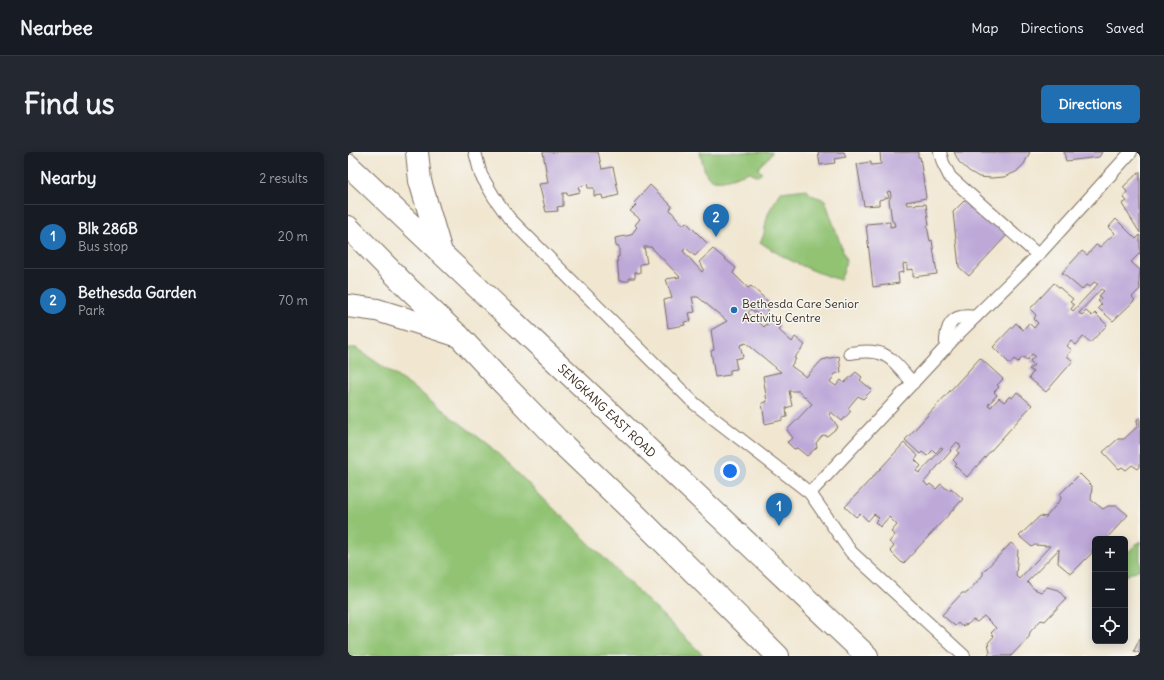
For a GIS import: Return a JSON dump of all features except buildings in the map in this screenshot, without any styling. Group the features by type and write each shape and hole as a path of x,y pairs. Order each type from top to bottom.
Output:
{"main road":[{"path":"417,152 420,181 441,252"},
{"name":"SENGKANG EAST ROAD","path":"348,165 867,656"},
{"path":"348,226 459,336 557,439 625,504 778,656"},
{"path":"348,306 378,310 459,336"}],"lane":[{"path":"475,152 481,175 509,218 695,404 810,493 851,552 964,656"},
{"path":"940,152 943,163 950,177 1038,255"},
{"path":"810,493 975,317 1038,255 1131,152"},
{"path":"850,354 876,351 889,357 913,383"}],"green space":[{"path":"700,152 772,152 759,167 758,169 762,173 758,176 750,172 733,178 714,180 709,178 706,174"},
{"path":"807,189 812,195 825,200 846,260 844,271 840,280 798,264 760,242 764,233 769,211 781,192"},
{"path":"348,348 356,348 421,393 491,447 704,656 348,656"},
{"path":"1140,541 1140,569 1128,575 1128,572 1128,552"}],"place":[{"name":"Bethesda Garden","path":"716,237"},
{"name":"Bethesda Care Senior Activity Centre","path":"734,310"},
{"name":"Blk 286B","path":"779,526"}]}
